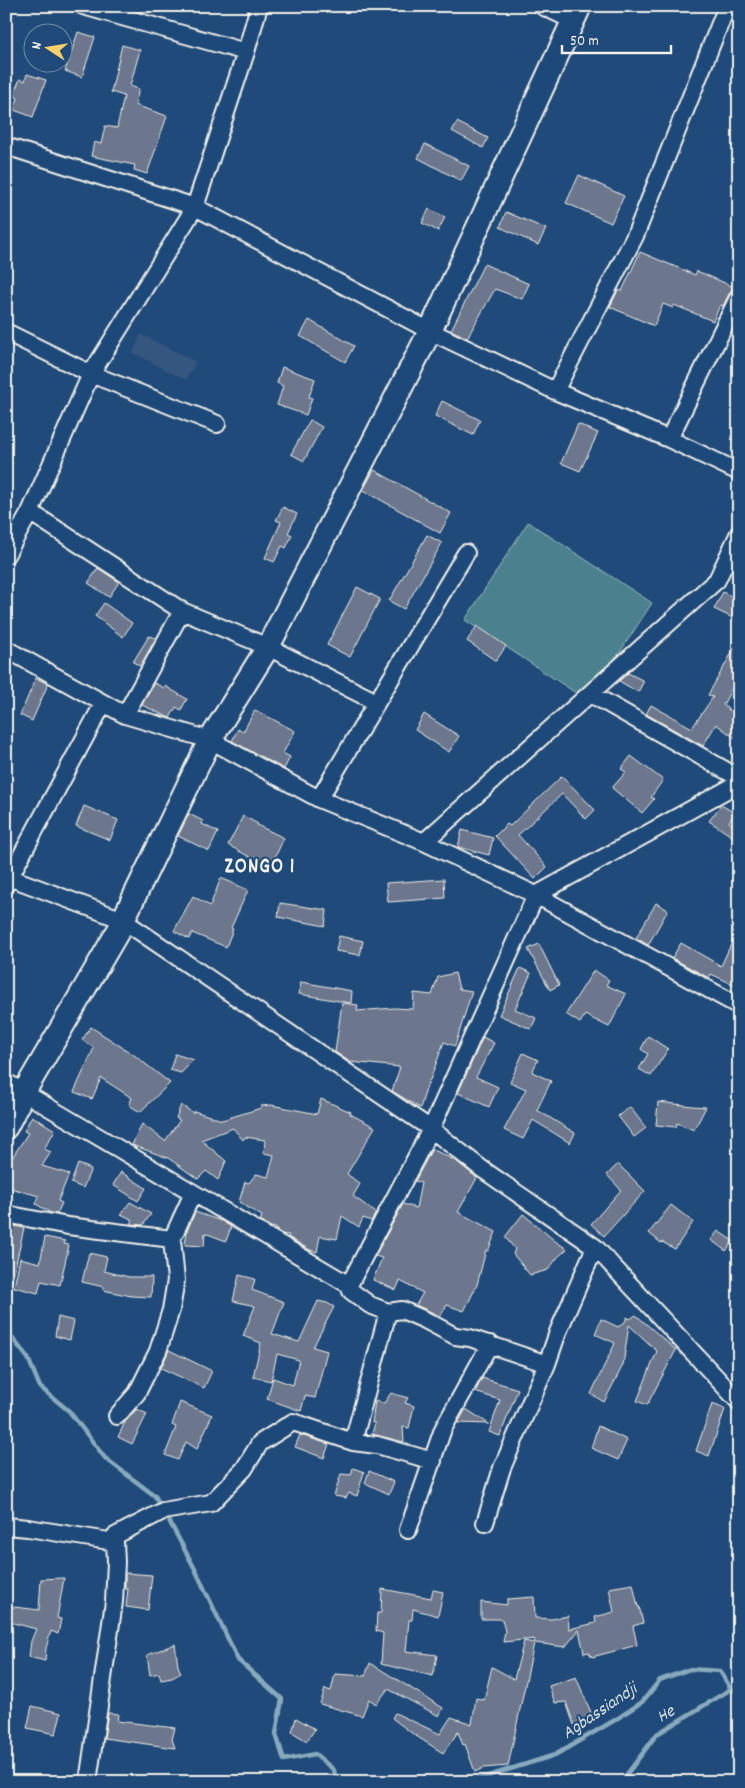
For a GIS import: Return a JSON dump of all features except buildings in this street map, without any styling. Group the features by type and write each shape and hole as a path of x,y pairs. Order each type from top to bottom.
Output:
{"street":[{"path":"83,6 246,52"},
{"path":"6,555 30,512 91,374 194,207 246,52 259,6"},
{"path":"6,1127 15,1087 123,920 210,740 268,647 430,331 577,14 542,6"},
{"path":"555,391 635,236 727,6"},
{"path":"6,146 194,207 430,331 555,391 669,439 739,472"},
{"path":"669,439 739,296"},
{"path":"6,332 91,374 217,424"},
{"path":"30,512 182,611 268,647 376,702"},
{"path":"424,842 717,580 739,533"},
{"path":"319,799 466,553"},
{"path":"125,715 182,611"},
{"path":"6,649 125,715 210,740 319,799 424,842 536,895 739,1006"},
{"path":"591,694 739,778"},
{"path":"103,704 7,879 123,920 431,1129 482,1169 595,1247 739,1402"},
{"path":"349,1285 431,1129 536,895 739,783"},
{"path":"15,1087 349,1285 351,1291 370,1306 388,1312 402,1310 455,1336 490,1344 547,1364"},
{"path":"117,1416 137,1393 158,1351 171,1310 176,1280 172,1239 192,1193"},
{"path":"6,1214 68,1226 172,1239"},
{"path":"485,1523 502,1468 595,1247"},
{"path":"353,1442 388,1312"},
{"path":"408,1530 443,1429 490,1344"},
{"path":"88,1782 114,1602 115,1536 163,1511 210,1503 244,1469 260,1443 293,1422 353,1442 377,1446 433,1461"},
{"path":"6,1526 115,1542"}],"shaded area":[{"path":"141,334 196,362 186,380 133,353"}],"green space":[{"path":"528,522 652,603 588,701 465,620"}],"waterway":[{"path":"735,60 739,66"},
{"path":"6,1330 28,1358 40,1387 69,1411 105,1458 155,1496 162,1508"},
{"path":"166,1515 195,1569 238,1660 282,1699 276,1734 284,1760 315,1754 334,1770 336,1782"},
{"name":"Agbassiandji","path":"469,1782 555,1755 642,1702 660,1680 690,1669 720,1671 731,1689"},
{"name":"He","path":"621,1782 657,1734 731,1689 739,1692"}],"district":[{"name":"ZONGO 1","path":"260,865"}]}
